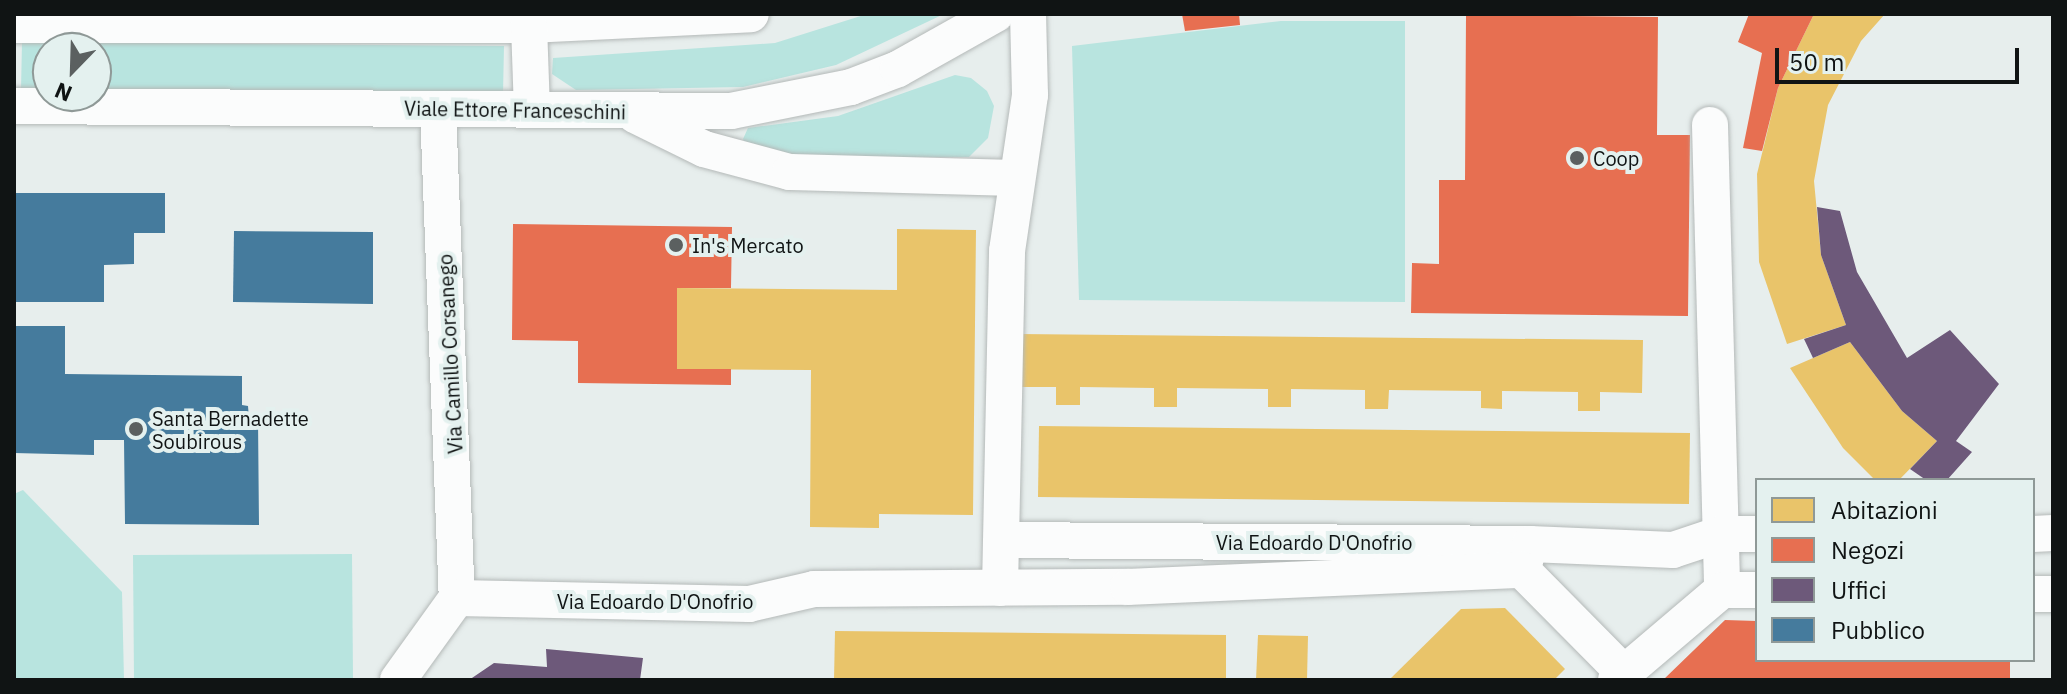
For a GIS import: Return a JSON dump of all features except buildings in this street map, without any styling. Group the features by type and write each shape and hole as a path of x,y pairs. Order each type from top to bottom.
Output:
{"street":[{"path":"14,25 529,25 751,14"},
{"name":"Viale Ettore Franceschini","path":"14,106 626,111 749,109 851,87 898,69 996,14"},
{"path":"1000,588 1006,270 1016,178 1030,95 1028,14"},
{"path":"529,25 532,110"},
{"name":"Via Camillo Corsanego","path":"438,109 457,598"},
{"path":"626,111 704,149 790,172 1016,178"},
{"path":"1526,557 1620,677 1740,590 1721,534 1710,125"},
{"name":"Via Edoardo D'Onofrio","path":"457,598 749,604 814,589 1000,588 1673,550 1721,534 1755,534"},
{"name":"Via Edoardo D'Onofrio","path":"1002,540 1526,557"},
{"path":"398,680 457,598"}],"shaded area":[{"path":"867,14 944,14 836,65 743,87 576,90 552,74 553,58 775,43"},
{"path":"1281,21 1405,21 1405,302 1079,300 1072,46"},
{"path":"22,42 32,42 32,90 21,90"},
{"path":"112,43 504,46 503,94 112,90"},
{"path":"955,75 971,78 987,91 994,106 988,138 969,157 765,158 750,153 743,139 748,128 838,116"},
{"path":"23,490 122,592 124,680 14,680 14,494"},
{"path":"352,554 353,679 134,680 133,555"}],"place":[{"name":"Coop","path":"1577,158"},
{"name":"In's Mercato","path":"676,245"},
{"name":"Santa Bernadette Soubirous","path":"136,429"}]}
